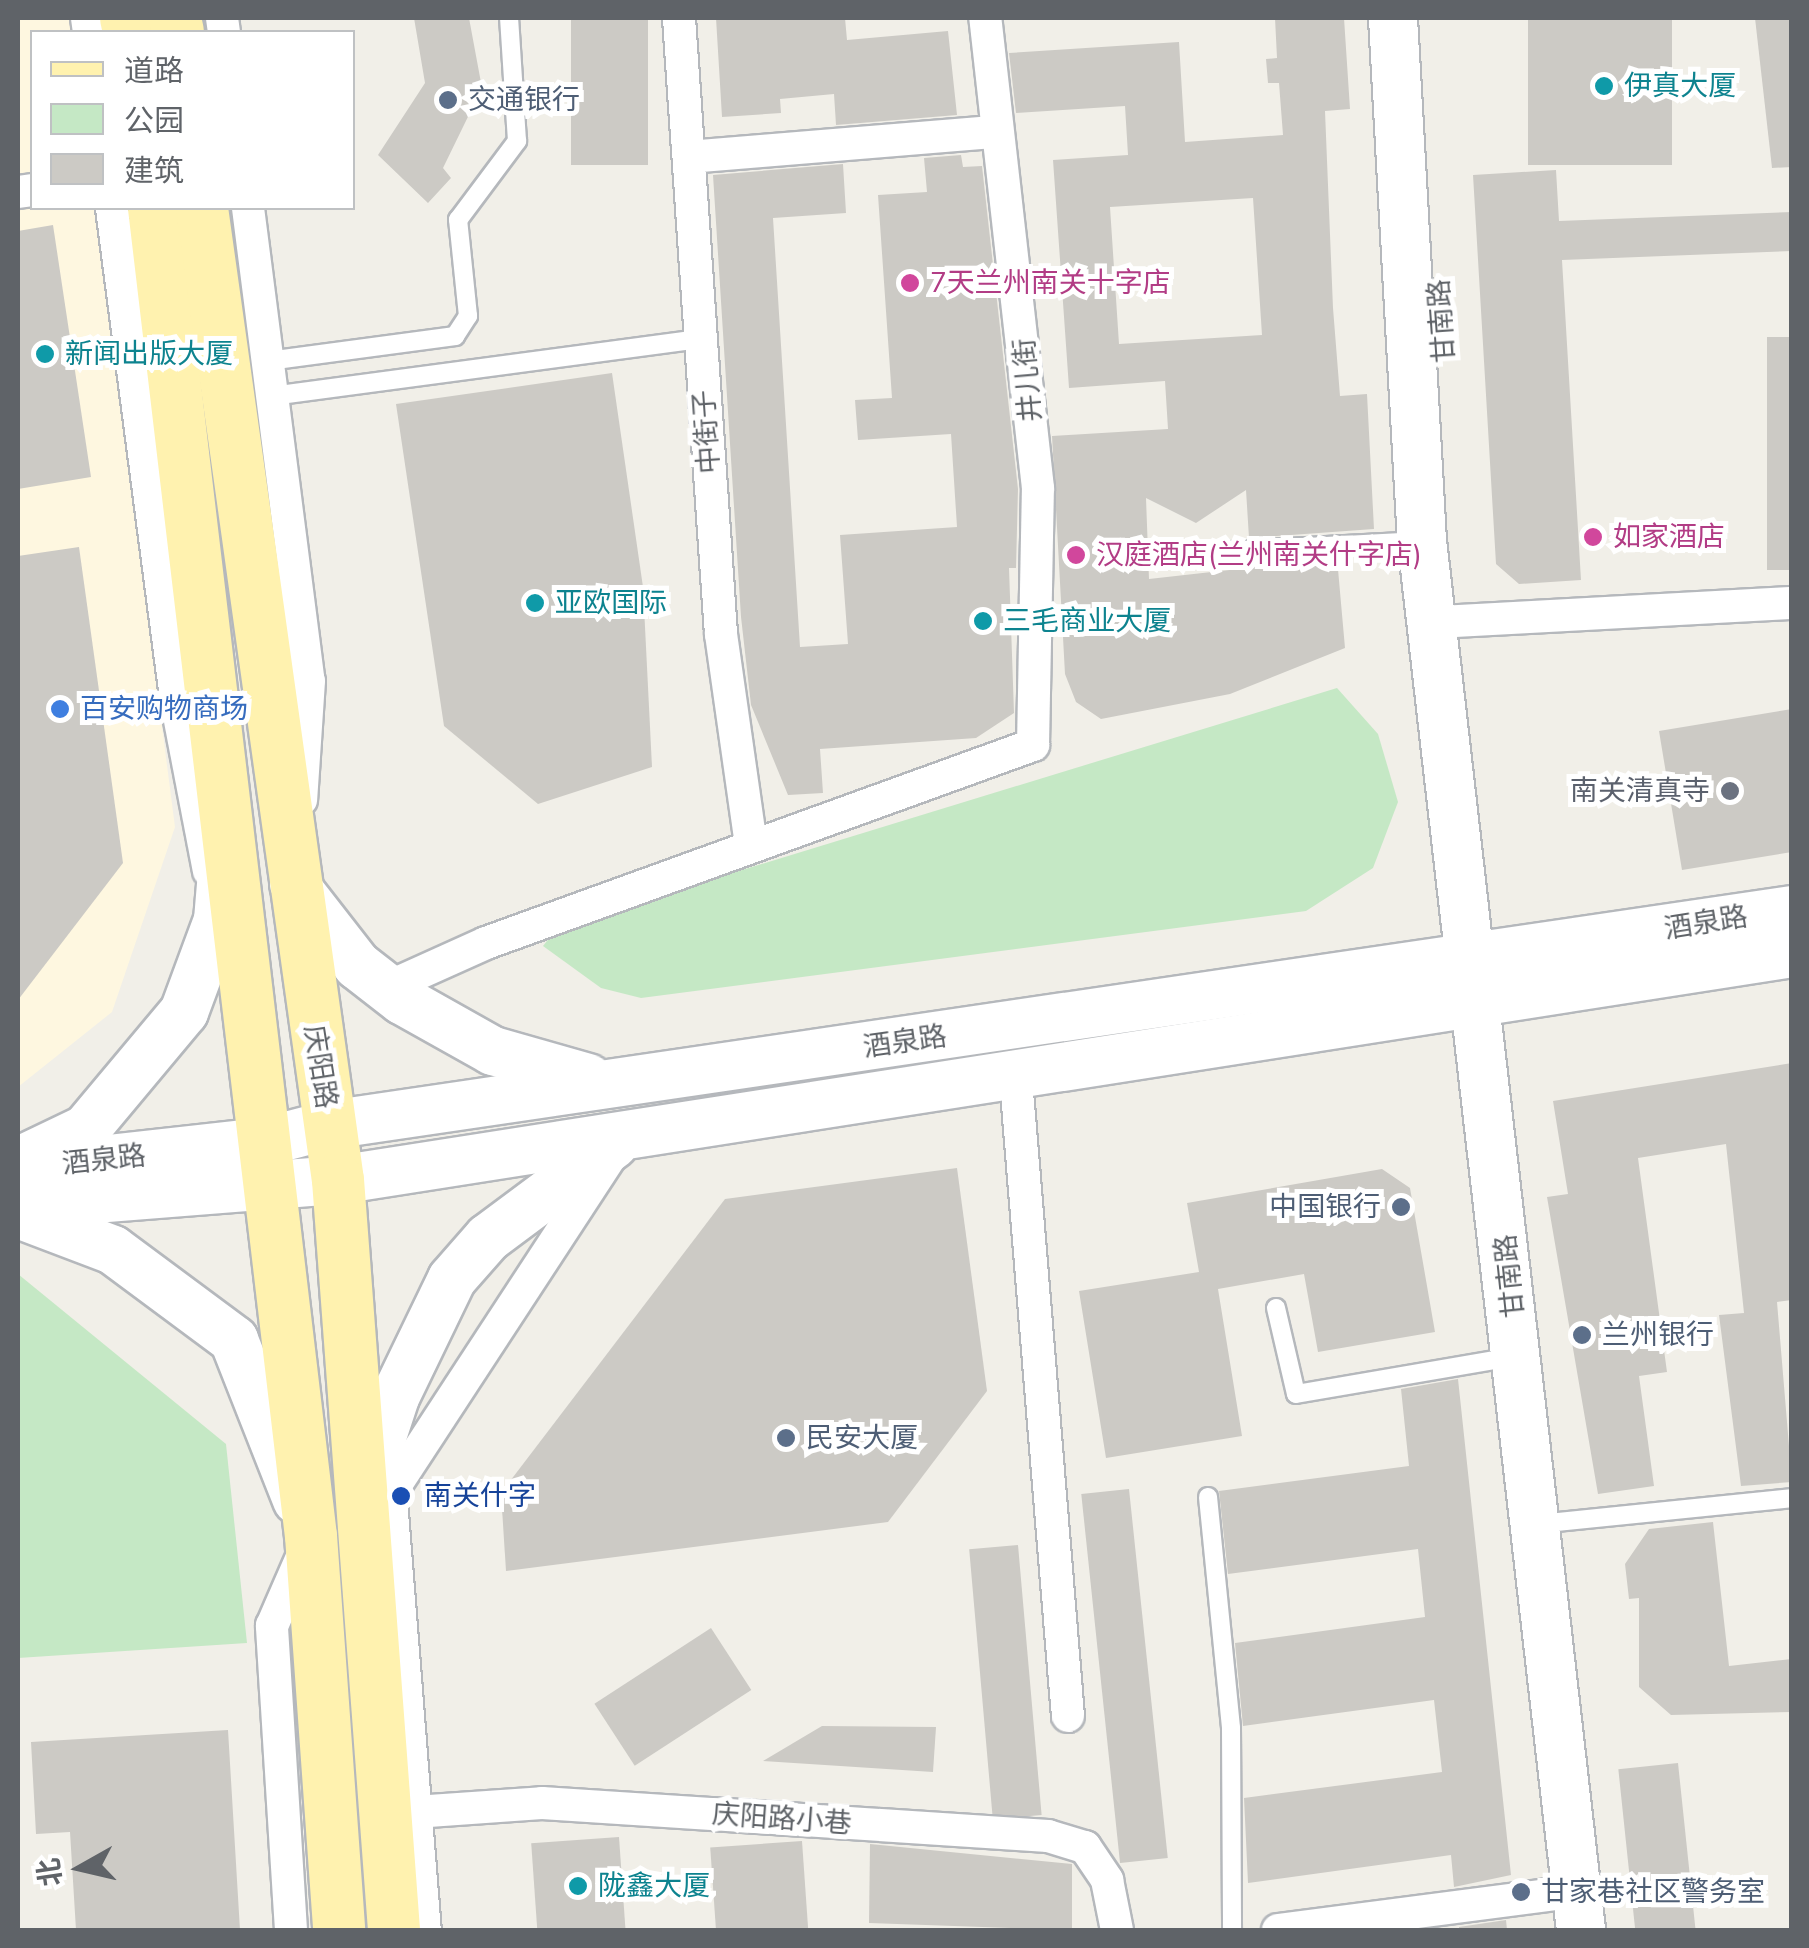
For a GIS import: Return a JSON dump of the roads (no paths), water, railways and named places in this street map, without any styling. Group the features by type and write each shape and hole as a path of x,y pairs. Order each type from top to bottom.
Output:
{"main road":[{"name":"甘南路","path":"1393,18 1422,541 1438,622 1474,980 1579,1911"},
{"name":"甘南路","path":"1423,18 1457,569 1438,622"},
{"path":"154,210 228,798 311,1536 339,1930"},
{"name":"庆阳路","path":"202,210 290,879 338,1180 377,1494 400,1813 394,1930"},
{"path":"18,1160 86,1129 117,1100 184,1012 218,920 228,798"},
{"path":"290,879 326,931 386,988 493,1050 621,1084"},
{"name":"酒泉路","path":"18,1169 268,1165 338,1180 1016,1080 1792,910"},
{"name":"酒泉路","path":"18,1205 268,1165 329,1125 621,1084 1474,980 1792,953"},
{"path":"377,1494 384,1429 452,1279 502,1226 622,1138"},
{"path":"18,1214 113,1250 234,1340 311,1536"}],"street":[{"name":"中街子","path":"679,18 721,634 751,845"},
{"name":"井儿街","path":"751,845 1033,745 1038,488 1010,191 995,132 985,18"},
{"path":"689,157 995,132"},
{"path":"112,210 178,705 218,920"},
{"path":"248,210 310,681 290,879"},
{"path":"1438,622 1792,603"},
{"path":"386,988 751,845"},
{"path":"1016,1080 1068,1716"},
{"path":"377,1494 622,1138"},
{"path":"291,1930 272,1626 311,1536"},
{"name":"庆阳路小巷","path":"400,1813 542,1804 1048,1836 1085,1847 1108,1880 1117,1930"},
{"path":"400,1813 426,1930"},
{"path":"1278,1930 1579,1911"}],"lane":[{"path":"268,361 455,336 468,316 458,220 517,141 510,18"},
{"path":"272,396 701,339"},
{"path":"1173,554 1422,541"},
{"path":"1276,1308 1296,1394 1518,1356"},
{"path":"1208,1497 1231,1728 1232,1930"},
{"path":"1538,1524 1792,1498"}],"place":[{"name":"伊真大厦","path":"1604,86"},
{"name":"交通银行","path":"448,100"},
{"name":"7天兰州南关十字店","path":"910,283"},
{"name":"新闻出版大厦","path":"45,354"},
{"name":"如家酒店","path":"1593,537"},
{"name":"汉庭酒店(兰州南关什字店)","path":"1076,555"},
{"name":"亚欧国际","path":"535,603"},
{"name":"三毛商业大厦","path":"983,621"},
{"name":"百安购物商场","path":"60,709"},
{"name":"南关清真寺","path":"1730,791"},
{"name":"中国银行","path":"1401,1207"},
{"name":"兰州银行","path":"1582,1335"},
{"name":"民安大厦","path":"786,1438"},
{"name":"南关什字","path":"401,1496"},
{"name":"陇鑫大厦","path":"578,1886"},
{"name":"甘家巷社区警务室","path":"1521,1892"}]}
